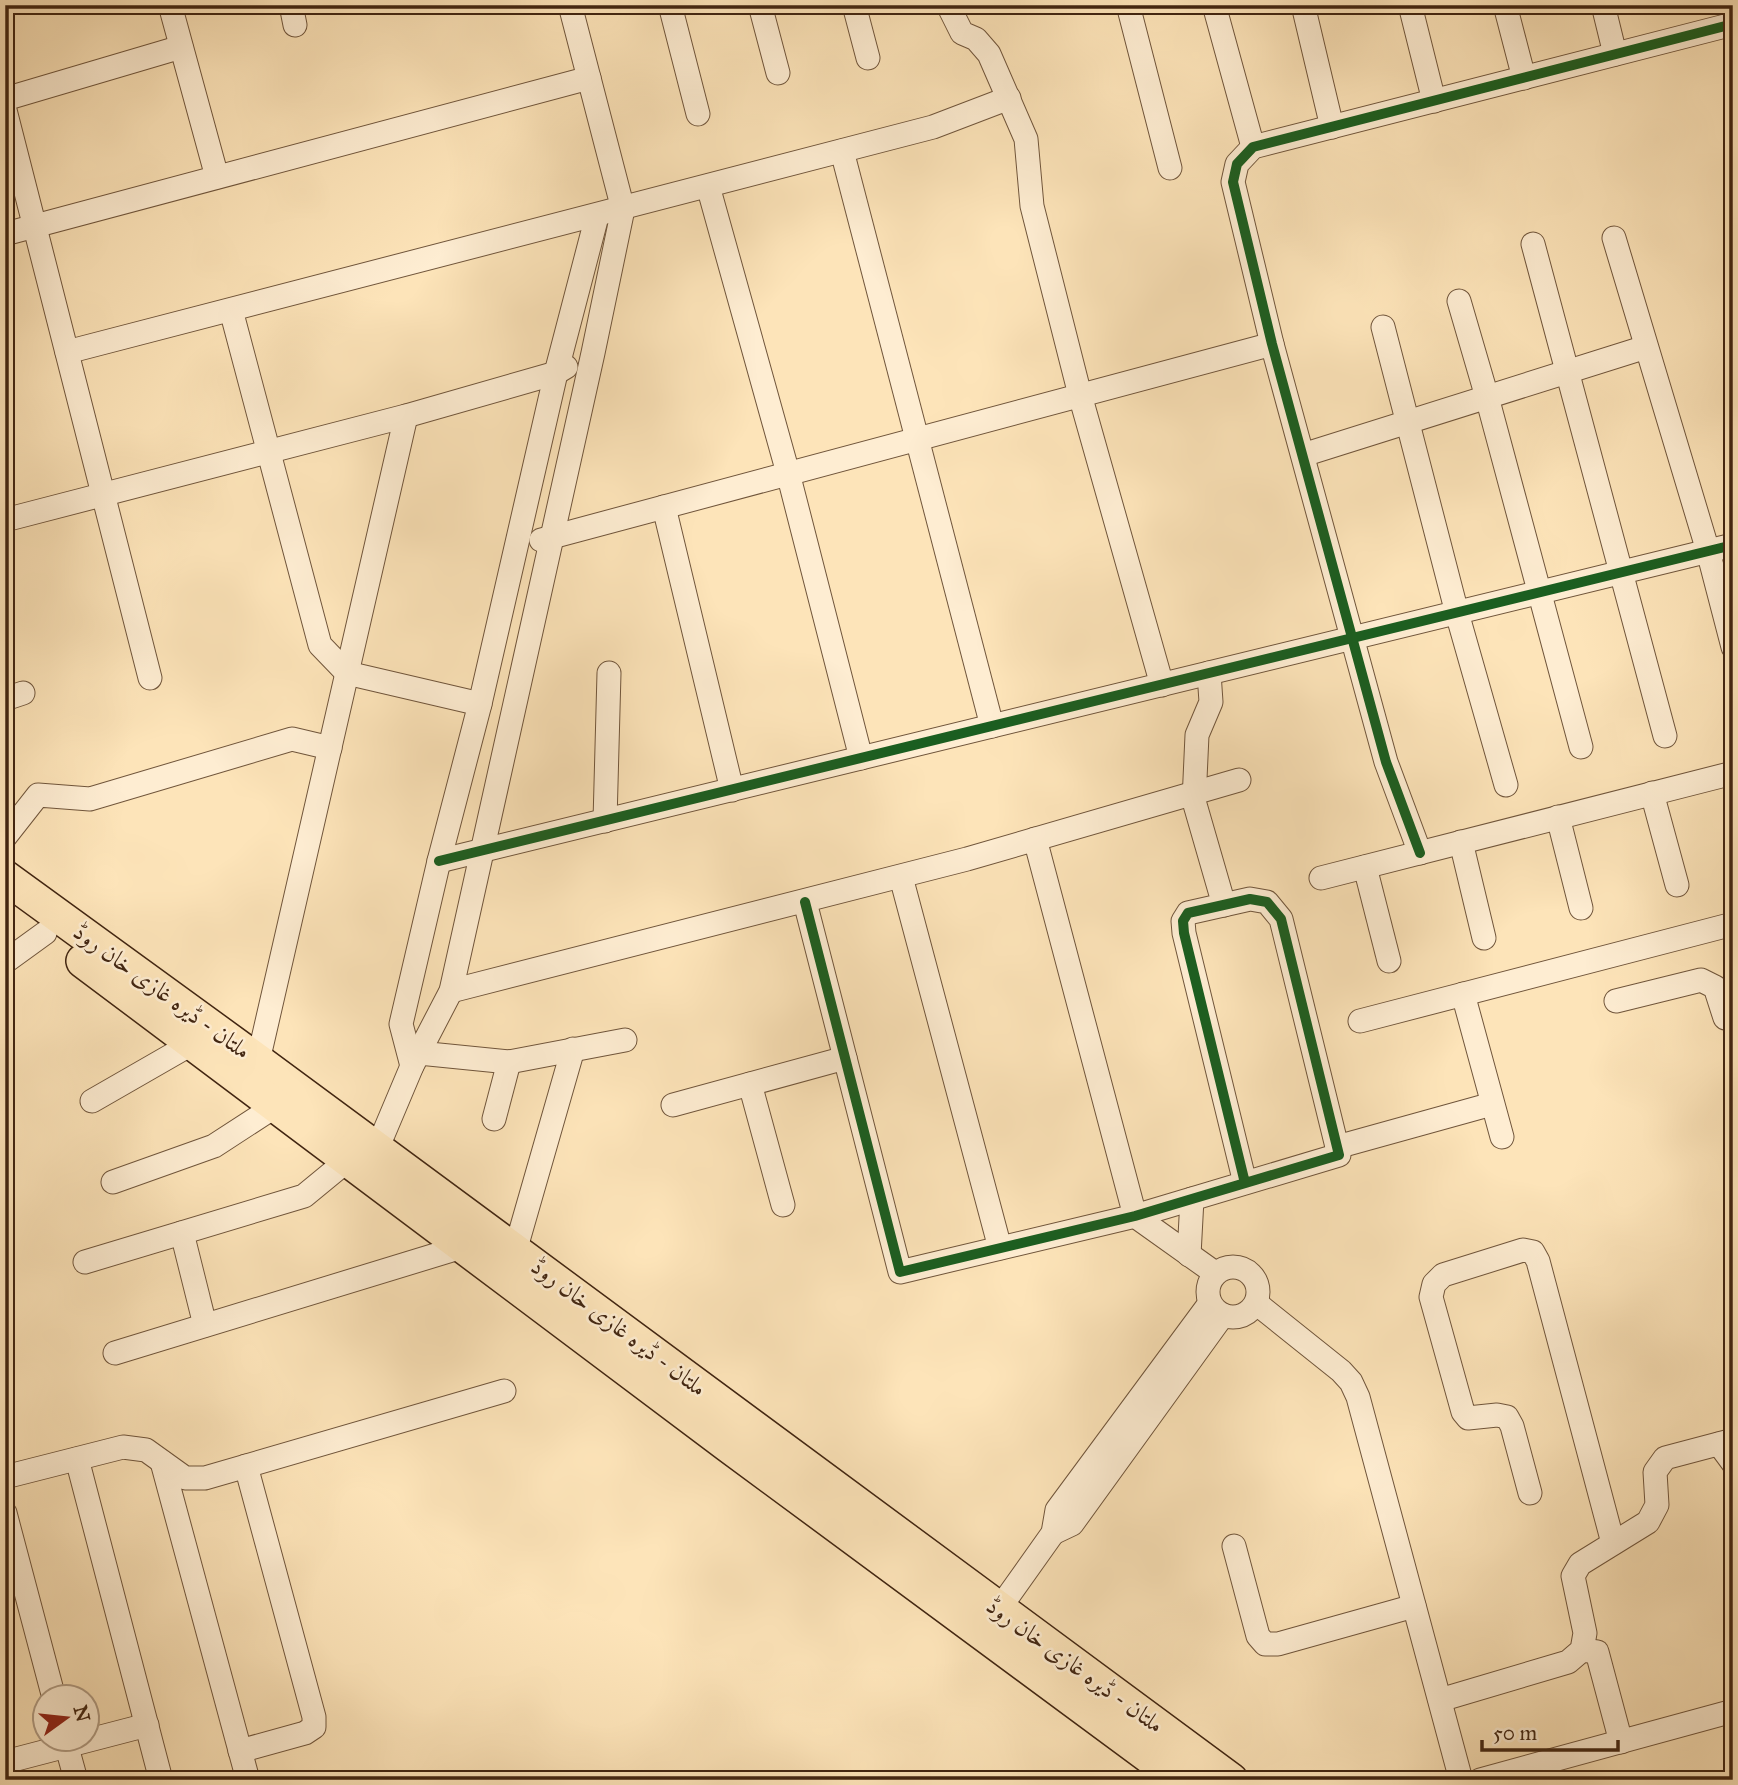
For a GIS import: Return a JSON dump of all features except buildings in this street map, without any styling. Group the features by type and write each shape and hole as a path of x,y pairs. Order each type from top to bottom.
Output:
{"highway":[{"name":"ملتان - ڈیرہ غازی خان روڈ","path":"5,877 258,1061 465,1246 878,1538 999,1609 1231,1780"},
{"name":"ملتان - ڈیرہ غازی خان روڈ","path":"5,904 276,1105 363,1154 515,1251 1181,1780"}],"street":[{"path":"170,5 217,177"},
{"path":"85,1262 304,1196 363,1154 451,991 623,209 570,5"},
{"path":"670,5 698,114"},
{"path":"760,5 778,73"},
{"path":"854,5 868,58"},
{"path":"948,5 962,33 976,39 989,54 1027,139 1032,206 1080,396 1162,685"},
{"path":"1129,5 1170,168"},
{"path":"1214,5 1253,147"},
{"path":"1303,5 1332,127"},
{"path":"1410,5 1434,101"},
{"path":"1505,5 1524,78"},
{"path":"1603,5 1615,54"},
{"path":"1420,853 1386,762 1272,344 1233,181 1237,163 1253,147 1733,24"},
{"path":"150,678 6,110 181,47"},
{"path":"5,234 589,78"},
{"path":"67,352 933,127 1009,98"},
{"path":"842,151 992,726"},
{"path":"708,186 788,473 861,758"},
{"path":"415,1060 401,1024 439,861 480,704 555,373 597,216"},
{"path":"1614,238 1708,551 1733,647"},
{"path":"1533,244 1665,736"},
{"path":"1458,301 1487,397 1581,747"},
{"path":"232,310 320,645 347,673 480,704"},
{"path":"1383,327 1457,613 1506,785"},
{"path":"517,546 1272,344"},
{"path":"1303,455 1646,347"},
{"path":"5,520 406,416 555,373 593,353"},
{"path":"258,1061 406,416"},
{"path":"664,507 732,790"},
{"path":"439,861 1733,545"},
{"path":"605,821 609,673"},
{"path":"1209,673 1212,702 1197,735 1194,801 1224,905"},
{"path":"5,837 38,795 90,799 292,739 330,748"},
{"path":"1321,878 1733,772"},
{"path":"451,991 901,877 1240,780"},
{"path":"1652,793 1676,885"},
{"path":"1558,817 1581,908"},
{"path":"1035,839 1135,1216 1215,1273"},
{"path":"1461,842 1484,938"},
{"path":"1365,867 1389,961"},
{"path":"901,877 1000,1248"},
{"path":"805,902 900,1272 1135,1216 1245,1183 1339,1154 1281,919 1267,902 1250,898 1188,913 1183,921 1245,1183"},
{"path":"1360,1021 1733,924"},
{"path":"5,962 45,933"},
{"path":"1616,1001 1700,980 1715,987 1725,1018 1733,1016"},
{"path":"1463,994 1502,1137"},
{"path":"415,1060 509,1062 625,1040"},
{"path":"92,1101 193,1043"},
{"path":"515,1251 573,1049"},
{"path":"673,1105 845,1058"},
{"path":"494,1119 509,1062"},
{"path":"750,1084 783,1205"},
{"path":"1337,1147 1492,1104"},
{"path":"113,1182 214,1146 276,1105"},
{"path":"1189,1255 1192,1199"},
{"path":"182,1233 205,1325"},
{"path":"116,1353 465,1246"},
{"path":"1530,1493 1512,1426 1507,1417 1497,1415 1468,1418 1463,1412 1431,1297 1434,1284 1443,1275 1523,1250 1533,1252 1538,1261 1613,1543"},
{"path":"1223,1268 1244,1268 1252,1274 1257,1283 1259,1293 1256,1303 1242,1316 1233,1318 1217,1309 1207,1293 1209,1282 1215,1273 1223,1268"},
{"path":"1256,1303 1340,1371 1351,1382 1358,1397 1461,1780"},
{"path":"999,1609 1053,1533 1072,1524 1217,1309"},
{"path":"5,1477 123,1447 146,1450 185,1478 205,1478 504,1391"},
{"path":"1440,1700 1568,1662 1582,1650 1585,1633 1573,1576 1580,1564 1648,1522 1657,1505 1655,1472 1665,1458 1726,1442 1733,1463"},
{"path":"77,1459 161,1780"},
{"path":"162,1462 248,1780"},
{"path":"240,1751 305,1733 314,1727 314,1717 246,1466"},
{"path":"5,1513 50,1684"},
{"path":"1234,1546 1258,1636 1265,1644 1278,1644 1414,1606"},
{"path":"1582,1650 1597,1651 1621,1742"},
{"path":"1479,1780 1733,1711"},
{"path":"102,1735 147,1725"},
{"path":"5,1762 32,1754"},
{"path":"69,1754 76,1780"}],"cycle path":[{"path":"1420,853 1386,762 1272,344 1233,182 1237,164 1253,147 1733,24"},
{"path":"439,861 1733,545"},
{"path":"805,902 900,1272 1135,1216 1339,1155 1281,919 1267,902 1250,899 1188,913 1183,921 1245,1183"}]}
